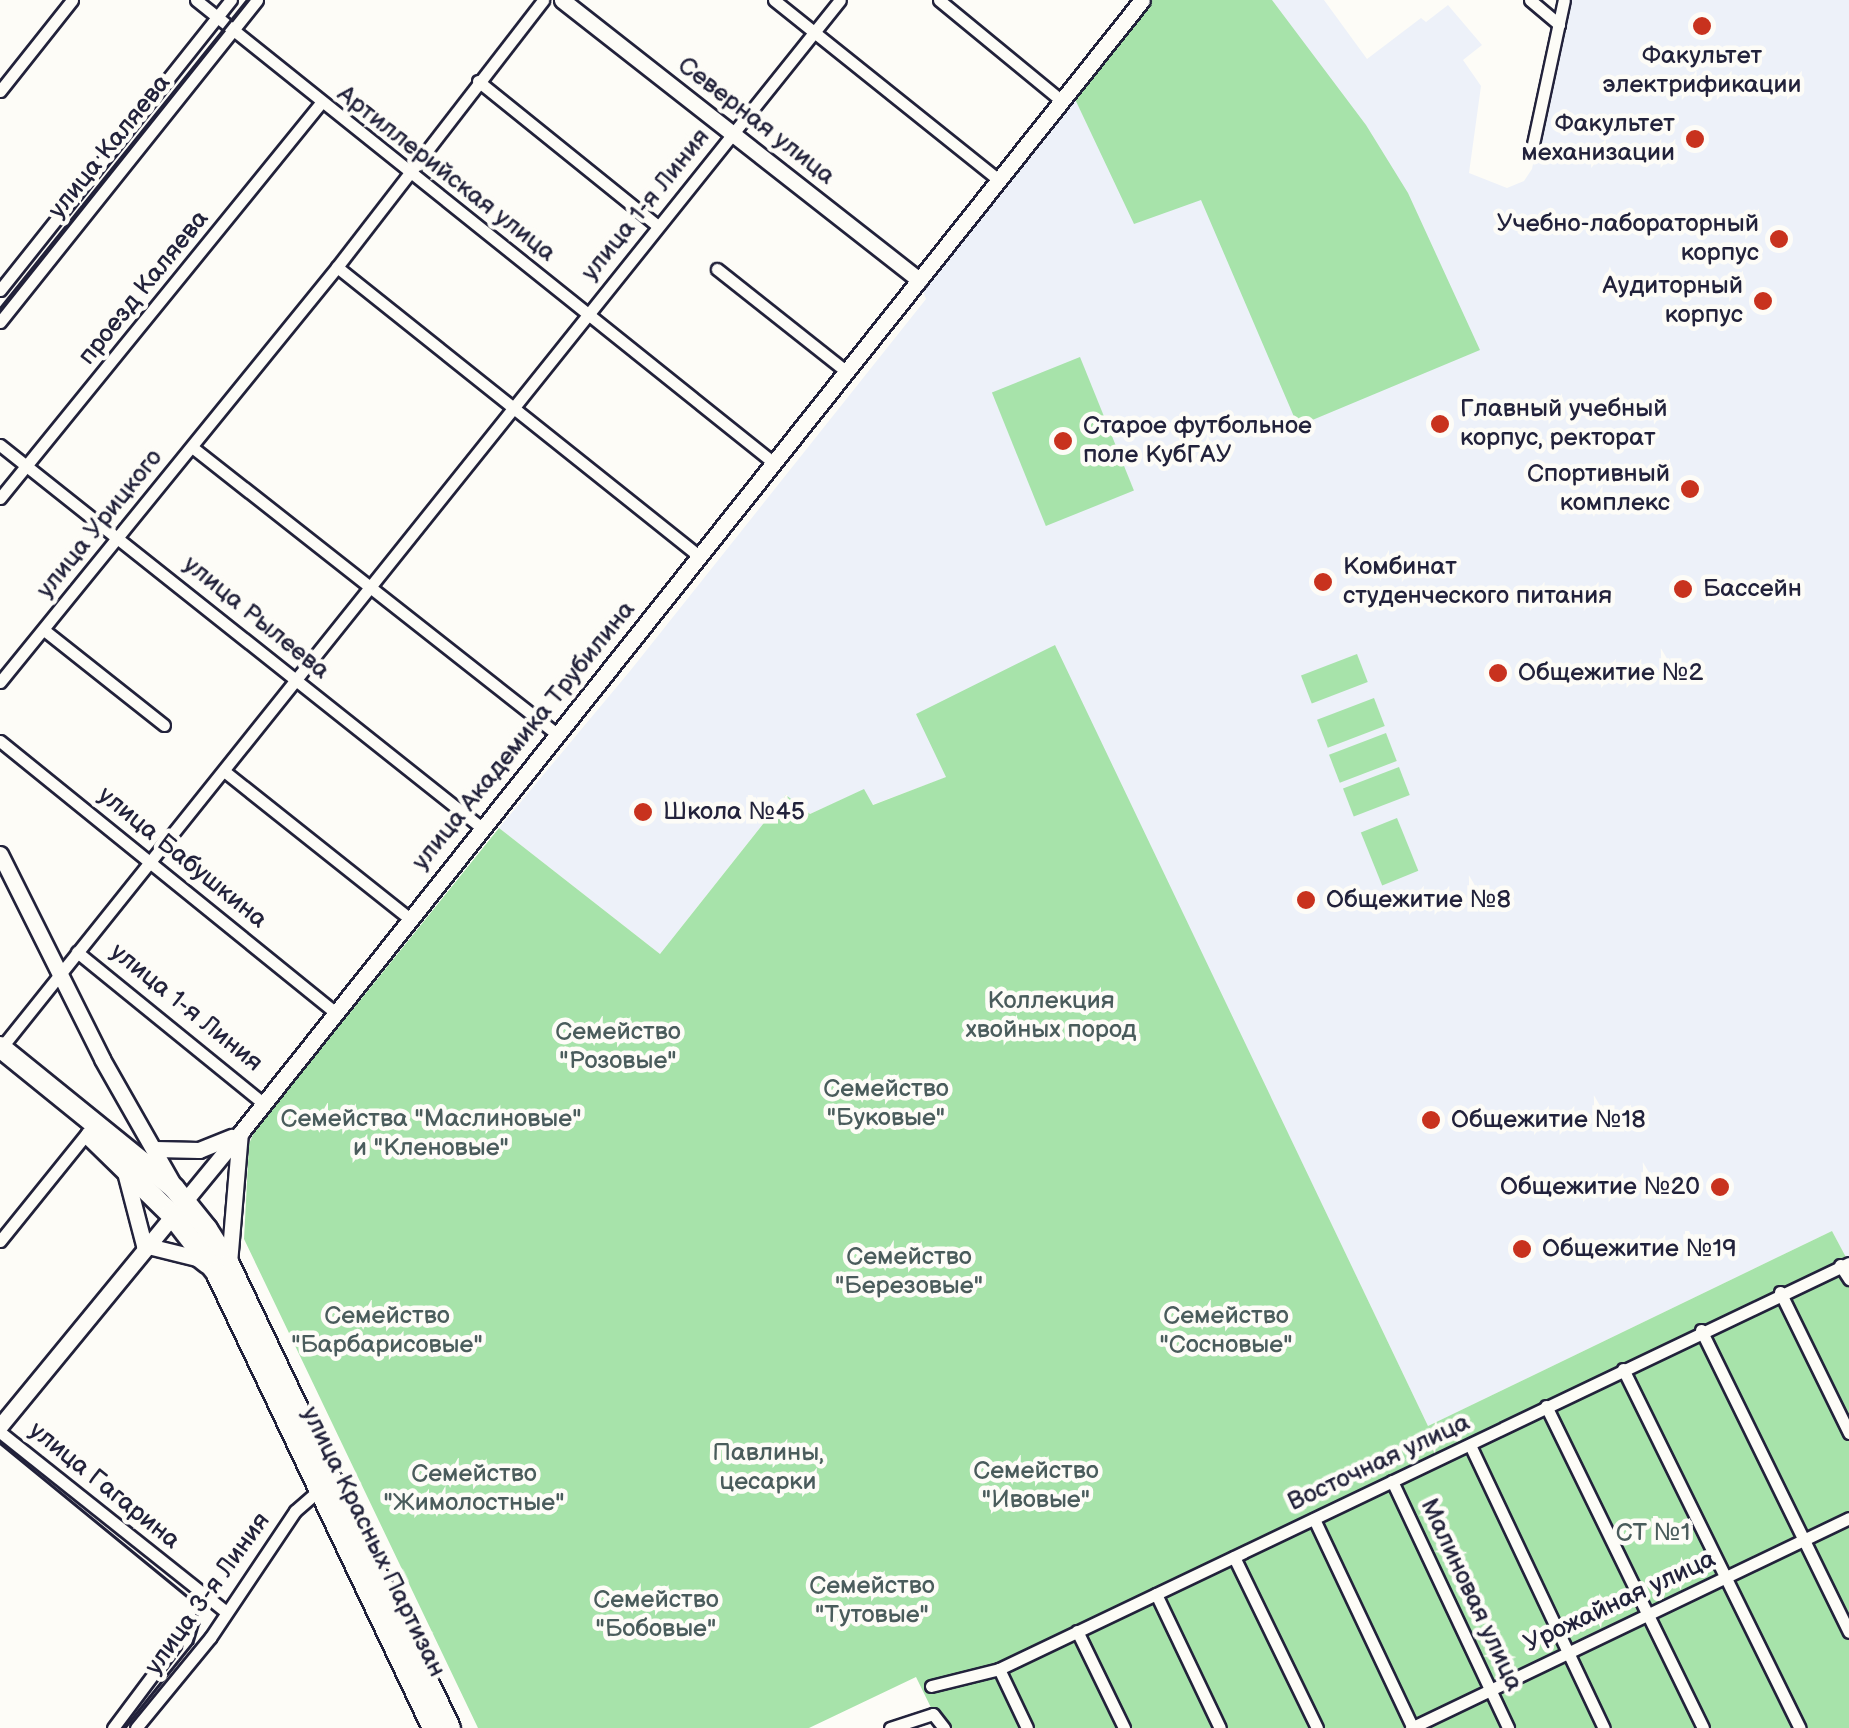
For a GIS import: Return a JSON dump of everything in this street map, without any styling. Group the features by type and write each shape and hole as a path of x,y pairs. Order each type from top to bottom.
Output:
{"highway":[{"name":"улица Красных Партизан","path":"0,1047 117,1141 176,1200 222,1268 450,1728"},
{"name":"улица Красных Партизан","path":"0,1062 121,1163 176,1200"},
{"name":"улица Красных Партизан","path":"222,1268 319,1490 434,1728"}],"main road":[{"name":"Северная улица","path":"562,0 918,280"},
{"name":"улица Академика Трубилина","path":"0,1429 176,1200 240,1133 334,1010 1142,0"},
{"path":"0,854 59,974 154,1150 176,1200"},
{"path":"117,1141 130,1133 132,1114"},
{"path":"154,1150 199,1150 240,1133"},
{"path":"121,1163 134,1194 144,1245 222,1268 240,1133"}],"street":[{"path":"0,91 72,0"},
{"path":"196,0 217,17"},
{"name":"улица Каляева","path":"0,290 231,0"},
{"name":"улица Каляева","path":"0,322 257,0"},
{"name":"улица Урицкого","path":"0,682 338,267 543,0"},
{"path":"774,0 999,180"},
{"name":"улица 1-я Линия","path":"0,1047 298,681 840,0"},
{"path":"939,0 1062,101"},
{"path":"1530,0 1559,24"},
{"path":"1533,144 1564,0"},
{"name":"Артиллерийская улица","path":"217,17 320,104 774,464"},
{"path":"478,81 658,226"},
{"name":"проезд Каляева","path":"0,498 320,104"},
{"path":"338,267 699,556"},
{"path":"718,270 847,372"},
{"name":"улица Рылеева","path":"0,445 482,828"},
{"name":"улица Урицкого","path":"192,447 370,591"},
{"path":"370,591 557,734"},
{"name":"улица Урицкого","path":"44,630 164,725"},
{"name":"улица Бабушкина","path":"0,742 334,1010"},
{"path":"224,771 409,918"},
{"name":"улица 1-я Линия","path":"77,952 264,1103"},
{"path":"0,1242 87,1133"},
{"path":"1844,1264 1849,1280"},
{"name":"Восточная улица","path":"931,1686 999,1669 1844,1264"},
{"path":"1780,1292 1849,1433"},
{"path":"1701,1330 1849,1632"},
{"path":"1624,1369 1800,1728"},
{"path":"1546,1406 1703,1728"},
{"name":"улица Гагарина","path":"0,1429 226,1612"},
{"path":"1470,1445 1604,1728"},
{"name":"Малиновая улица","path":"1392,1482 1508,1728"},
{"name":"улица 3-я Линия","path":"136,1728 226,1612 295,1511 319,1490"},
{"name":"Урожайная улица","path":"1412,1728 1849,1518"},
{"path":"1314,1519 1412,1728"},
{"path":"1234,1557 1317,1728"},
{"path":"1156,1594 1220,1728"},
{"path":"1077,1631 1124,1728"},
{"name":"улица 3-я Линия","path":"113,1728 175,1645"},
{"path":"999,1669 1027,1728"},
{"path":"890,1728 924,1714 933,1714 944,1728"}],"shaded area":[{"path":"1152,0 1324,0 1367,59 1421,18 1426,22 1448,5 1482,45 1463,60 1481,86 1469,173 1507,188 1524,181 1532,169 1566,0 1849,0 1849,1256 1846,1258 1832,1231 1428,1426 1054,645 947,777 872,805 863,790 810,814 785,796 660,954 499,828 630,671 926,299 922,289"}],"green space":[{"path":"1152,0 1272,0 1366,125 1408,193 1480,350 1298,426 1201,200 1134,224 1074,97"},
{"name":"Старое футбольное поле КубГАУ","path":"1080,357 1134,491 1046,526 992,393"},
{"path":"1055,645 1428,1426 1832,1231 1849,1263 1849,1728 941,1728 916,1677 809,1728 478,1728 244,1239 249,1144 254,1132 499,828 660,954 786,795 810,814 864,789 873,805 946,777 916,714"},
{"path":"1357,654 1368,682 1312,704 1301,676"},
{"path":"1374,698 1385,726 1328,748 1317,720"},
{"path":"1386,733 1397,761 1340,783 1329,755"},
{"path":"1399,767 1410,795 1354,817 1343,789"},
{"path":"1397,818 1418,871 1382,885 1361,833"}],"tram line":[{"path":"0,308 247,0"},
{"path":"0,1443 194,1602 199,1623 193,1643 125,1728"}],"place":[{"name":"Факультет электрификации","path":"1702,26"},
{"name":"Факультет механизации","path":"1695,139"},
{"name":"Учебно-лабораторный корпус","path":"1779,239"},
{"name":"Аудиторный корпус","path":"1763,301"},
{"name":"Главный учебный корпус, ректорат","path":"1440,424"},
{"name":"Старое футбольное поле КубГАУ","path":"1063,441"},
{"name":"Спортивный комплекс","path":"1690,489"},
{"name":"Комбинат студенческого питания","path":"1323,582"},
{"name":"Бассейн","path":"1683,589"},
{"name":"Общежитие №2","path":"1498,673"},
{"name":"Школа №45","path":"643,812"},
{"name":"Общежитие №8","path":"1306,900"},
{"name":"Общежитие №18","path":"1431,1120"},
{"name":"Общежитие №20","path":"1720,1187"},
{"name":"Общежитие №19","path":"1522,1249"}],"park label":[{"name":"Коллекция хвойных пород","path":"1051,1016"},
{"name":"Семейство \"Розовые\"","path":"618,1048"},
{"name":"Семейство \"Буковые\"","path":"886,1104"},
{"name":"Семейства \"Маслиновые\" и \"Кленовые\"","path":"431,1134"},
{"name":"Семейство \"Березовые\"","path":"909,1272"},
{"name":"Семейство \"Барбарисовые\"","path":"387,1332"},
{"name":"Семейство \"Сосновые\"","path":"1226,1332"},
{"name":"Павлины, цесарки","path":"768,1468"},
{"name":"Семейство \"Ивовые\"","path":"1036,1486"},
{"name":"Семейство \"Жимолостные\"","path":"474,1490"},
{"name":"СТ №1","path":"1653,1533"},
{"name":"Семейство \"Тутовые\"","path":"872,1602"},
{"name":"Семейство \"Бобовые\"","path":"656,1616"}]}
